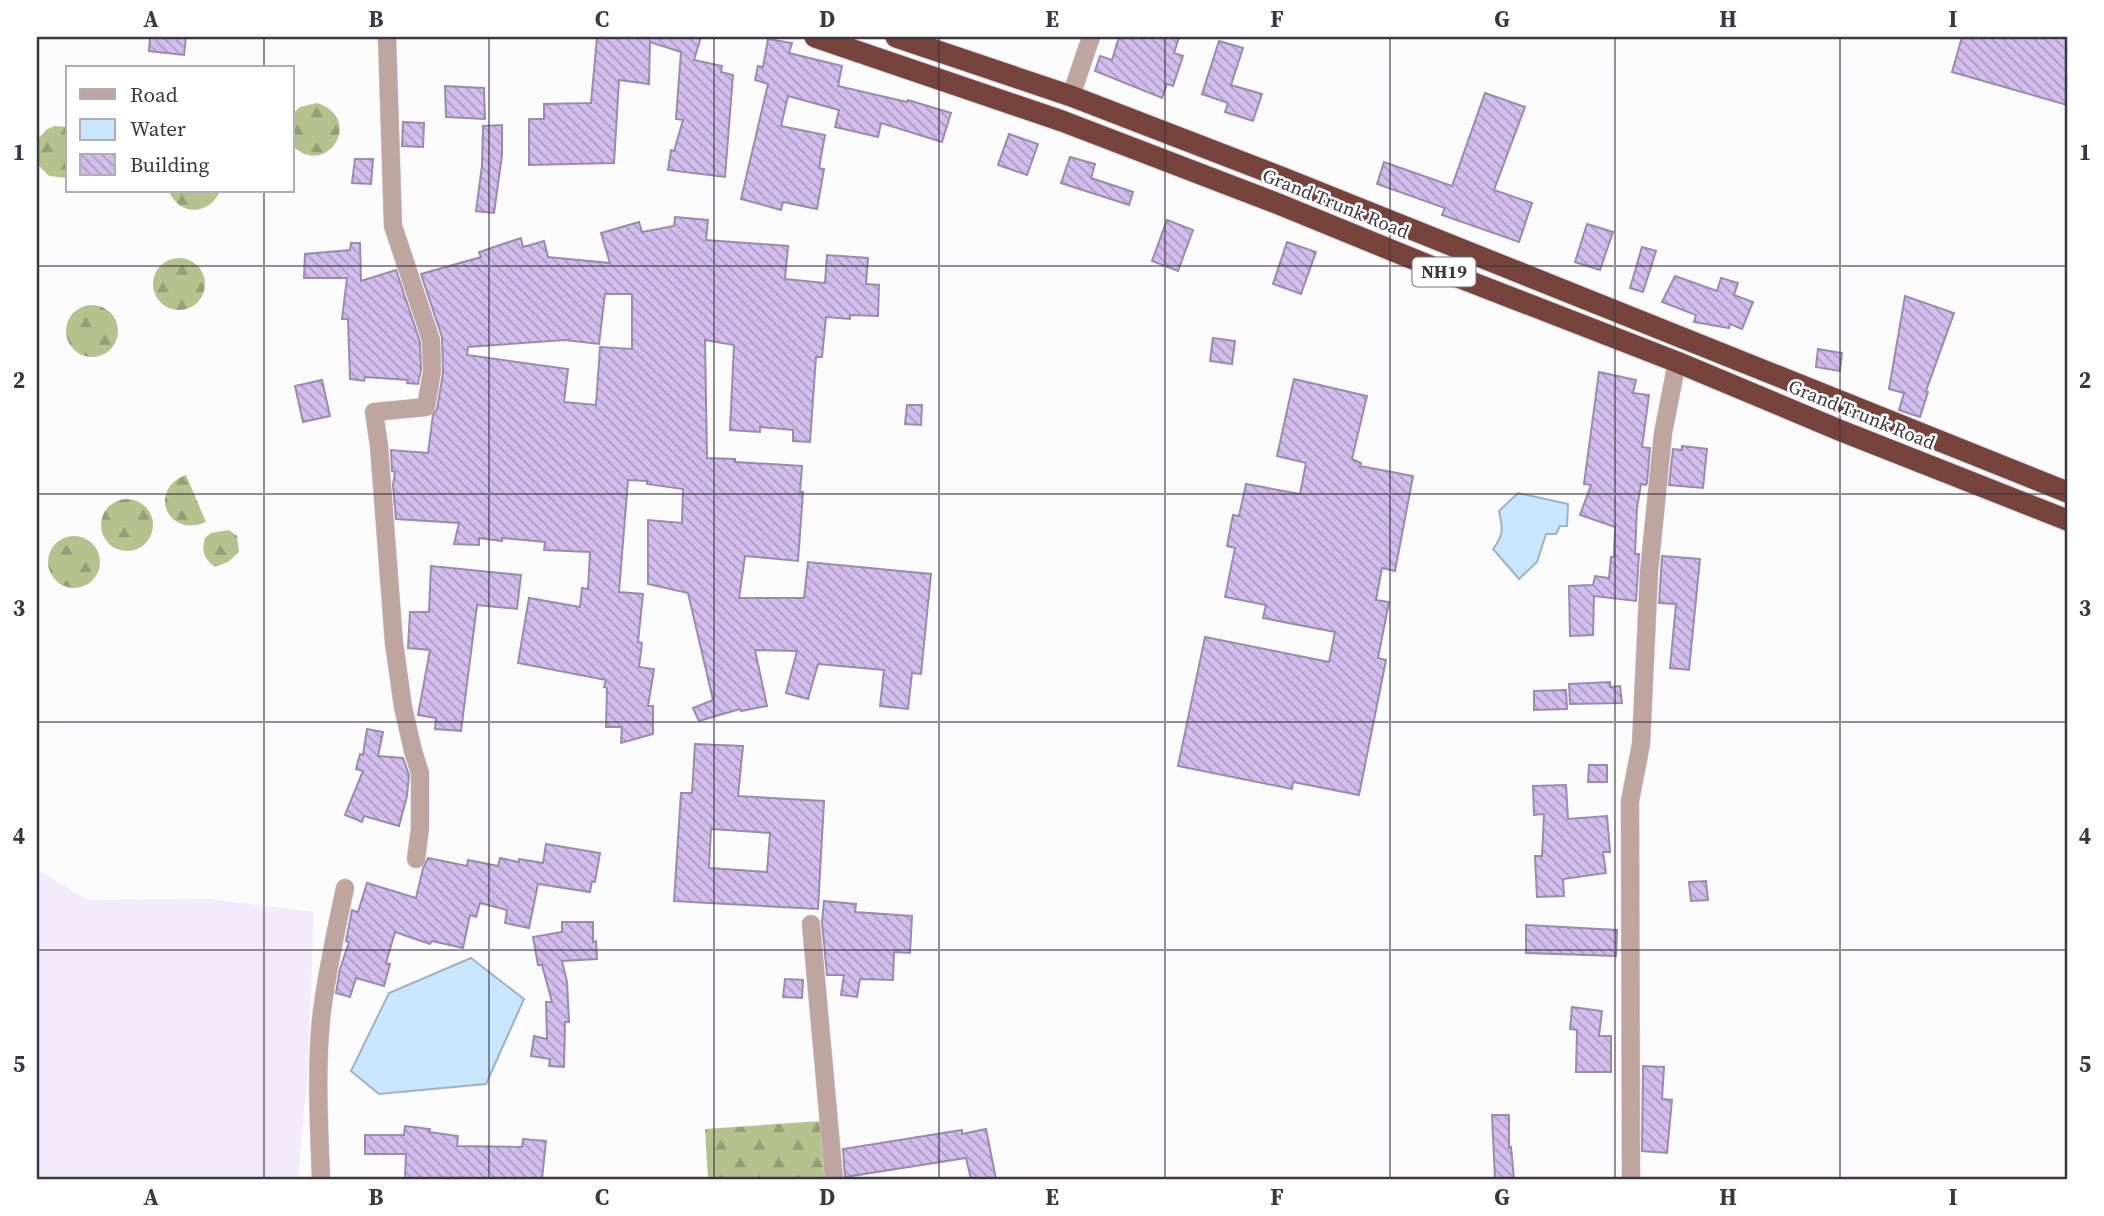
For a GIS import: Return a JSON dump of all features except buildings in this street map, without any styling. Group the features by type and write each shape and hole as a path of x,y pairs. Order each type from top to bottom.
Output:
{"highway":[{"name":"Grand Trunk Road","path":"815,37 1062,121 1146,153 1677,362 1839,430 2062,518"},
{"name":"Grand Trunk Road","path":"896,37 1071,96 1154,128 2067,492"},
{"path":"1146,153 1154,128"},
{"path":"1368,241 1377,216"},
{"path":"1717,379 1725,354"},
{"path":"2062,518 2067,492"}],"street":[{"path":"387,37 393,226 431,340 432,371 426,407 374,412 394,643 403,707 420,773 420,828 416,859"},
{"path":"1071,96 1091,37"},
{"path":"1631,1179 1630,801 1641,744 1649,572 1663,433 1677,362"},
{"path":"321,1179 318,1090 321,1022 345,887"},
{"path":"811,924 834,1179"}],"shaded area":[{"path":"37,869 87,900 209,899 314,912 308,1066 298,1179 37,1179"}],"green space":[{"path":"317,103 331,111 338,121 339,133 335,143 327,151 317,155 305,154 294,146 294,112 300,107"},
{"path":"66,127 66,178 49,176 37,164 37,140 47,129"},
{"path":"170,192 219,192 209,205 195,210 187,209"},
{"path":"179,258 189,260 197,266 203,274 203,294 197,302 189,308 179,310 169,308 161,302 155,294 153,284 155,274 161,266 169,260"},
{"path":"92,305 111,312 118,331 111,350 92,357 73,350 66,331 73,312"},
{"path":"186,475 206,522 181,524 172,518 167,510 167,491 174,482"},
{"path":"127,499 137,501 145,507 151,515 151,535 145,543 137,549 127,551 117,549 109,543 103,535 101,525 103,515 109,507 117,501"},
{"path":"229,530 237,536 239,552 228,562 215,567 204,554 205,538 211,533"},
{"path":"74,536 84,538 92,544 98,552 98,572 92,580 84,586 74,588 64,586 56,580 50,572 48,562 50,552 56,544 64,538"},
{"path":"821,1121 825,1179 708,1179 705,1129"}],"water":[{"path":"1518,493 1568,504 1567,526 1560,526 1556,534 1546,534 1537,562 1519,579 1493,549 1502,531 1499,511"},
{"path":"471,958 524,999 486,1084 379,1094 351,1071 389,993"}]}
